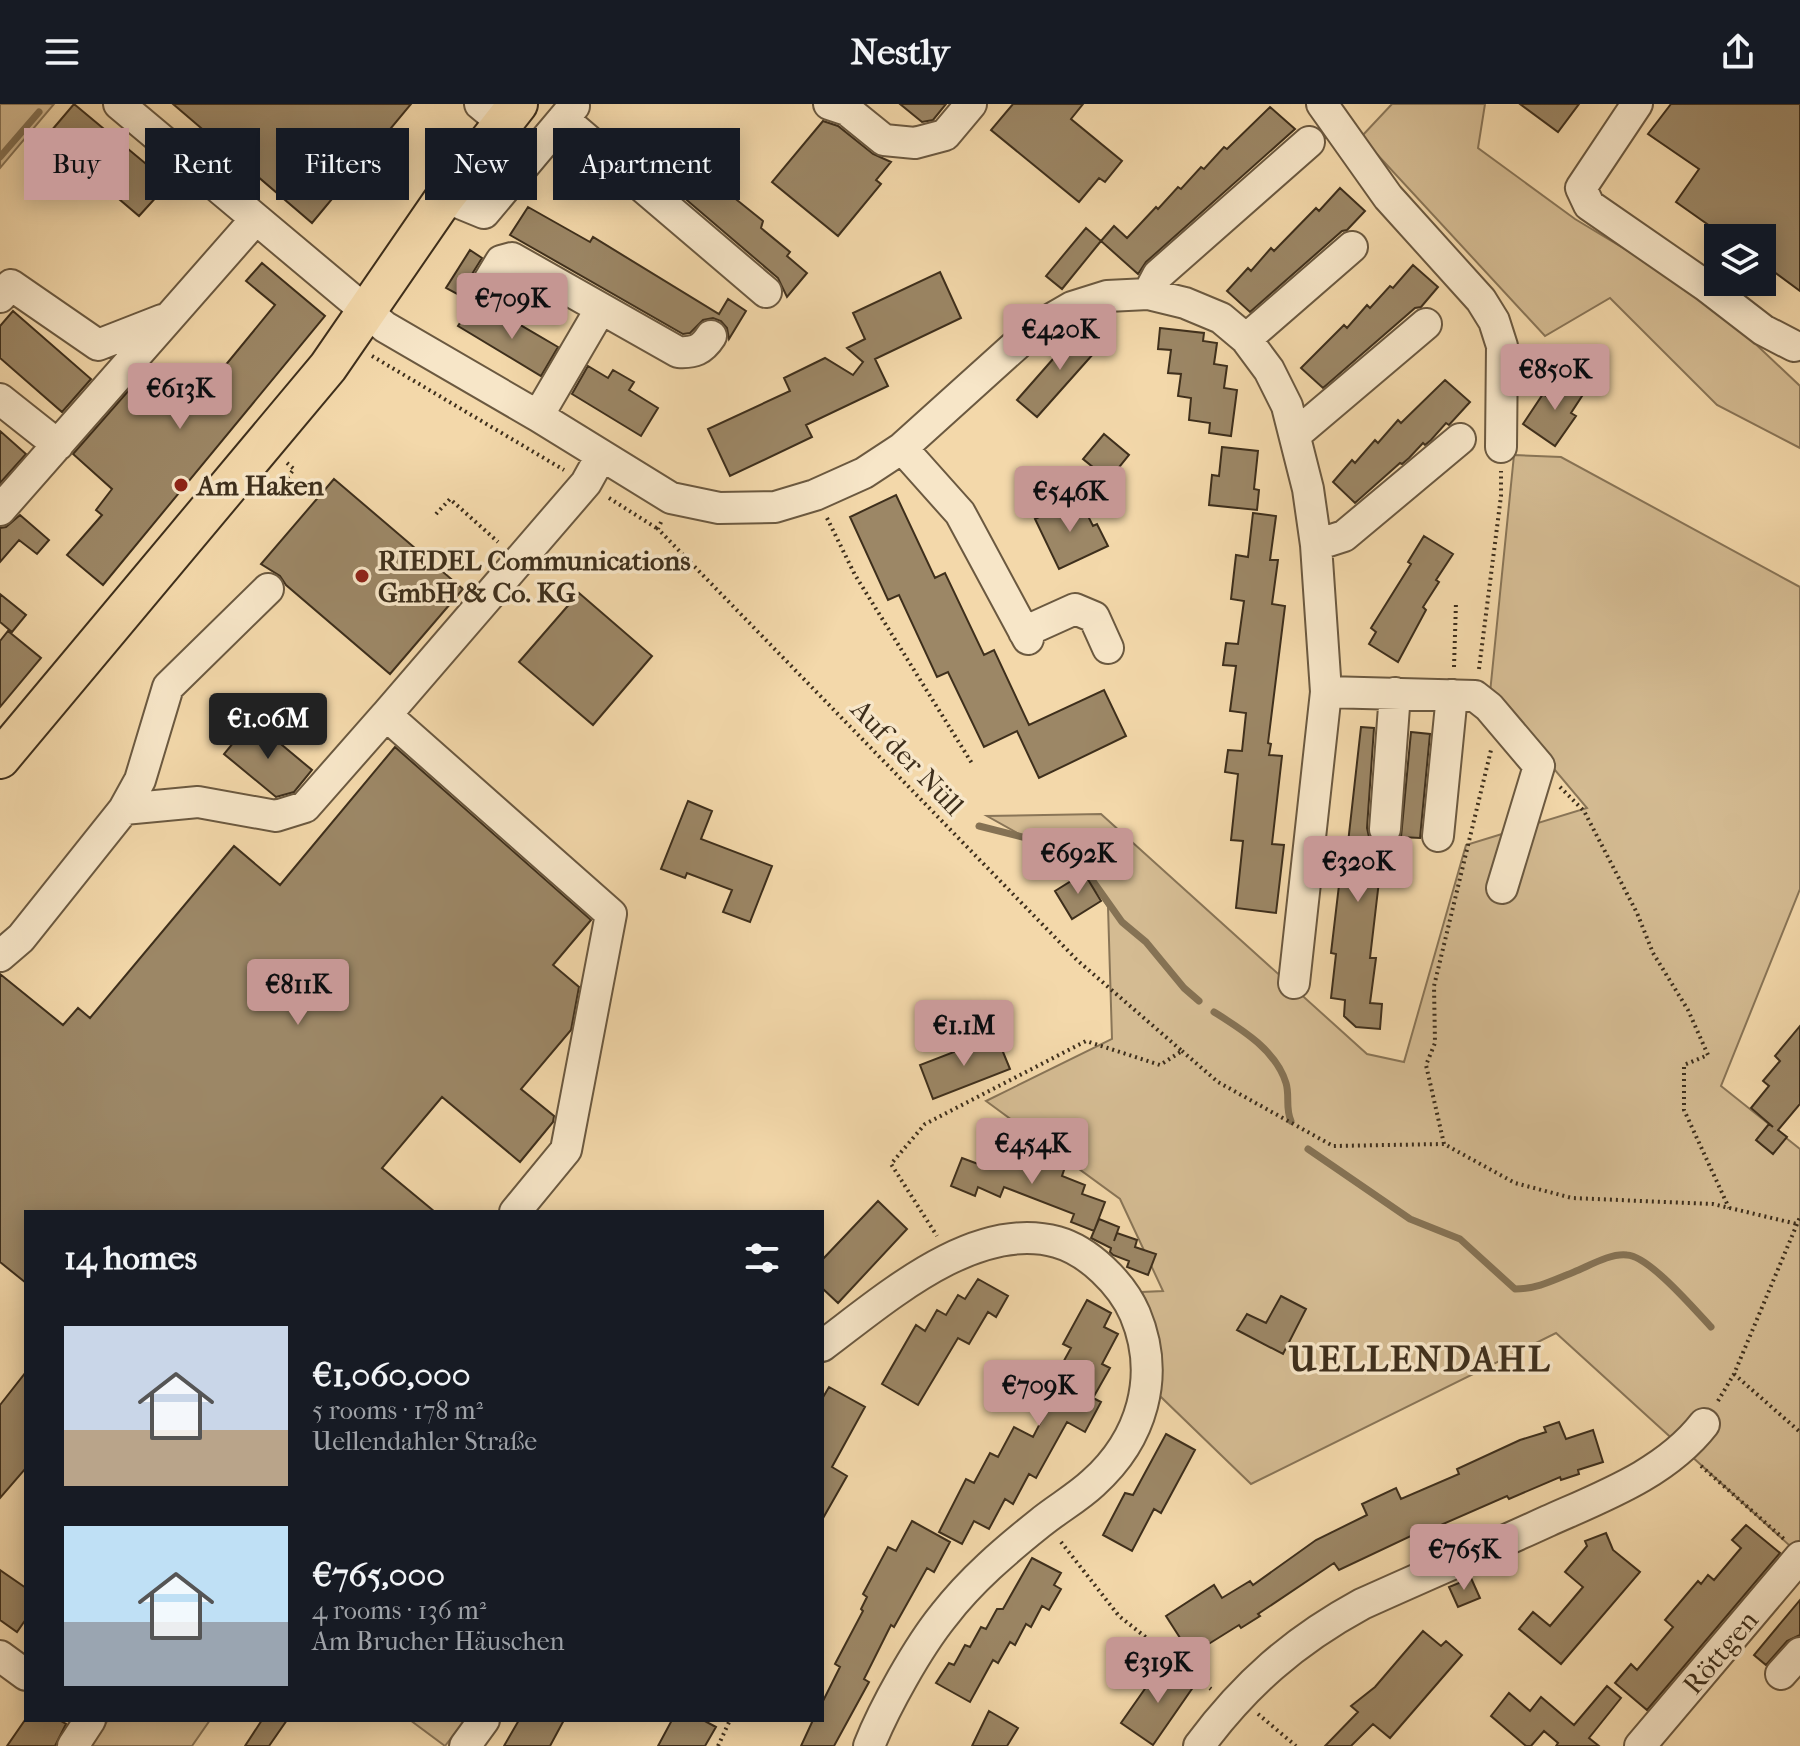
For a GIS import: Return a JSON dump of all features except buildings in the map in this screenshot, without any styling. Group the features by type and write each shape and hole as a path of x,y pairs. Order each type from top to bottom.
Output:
{"main road":[{"path":"489,128 500,110"},
{"path":"0,759 328,367 443,200"}],"street":[{"path":"119,104 255,220 356,327 385,327 671,498 719,508 775,507 815,495 864,473 902,448 1034,329 1072,307 1107,296 1148,294 1185,303 1221,318 1246,339 1269,370 1287,406 1308,489 1316,545 1326,692 1294,983"},
{"path":"843,106 884,140 915,143 945,135 971,104"},
{"path":"1322,104 1388,197 1481,300 1494,321 1502,346 1501,447"},
{"path":"1637,104 1581,188 1589,205 1706,286 1763,330 1794,346"},
{"path":"537,151 570,112 766,292"},
{"path":"1148,294 1158,275 1309,142"},
{"path":"452,200 484,213 495,200"},
{"path":"0,510 255,220"},
{"path":"1246,339 1352,247"},
{"path":"475,304 501,261 512,258 678,352 694,353 711,336"},
{"path":"0,297 11,285 98,345 167,317"},
{"path":"538,416 600,310"},
{"path":"1295,435 1426,324"},
{"path":"0,399 58,445"},
{"path":"1316,545 1344,536 1460,439"},
{"path":"902,448 960,513 1026,636 1075,609 1094,617 1108,648"},
{"path":"124,809 198,802 276,816 305,807 586,483 601,456"},
{"path":"0,956 21,938 124,809 140,780 168,687 268,589"},
{"path":"1326,692 1464,696 1498,720 1539,766 1502,888"},
{"path":"1385,829 1395,693"},
{"path":"1438,836 1464,696"},
{"path":"386,715 611,914 566,1150 517,1210"},
{"path":"824,1345 895,1292 952,1258 987,1243 1026,1238 1059,1242 1102,1267 1130,1303 1143,1335 1148,1369 1144,1404 1124,1448 1093,1483 989,1565 943,1615 913,1662 869,1746"},
{"path":"1199,1746 1265,1670 1331,1621 1362,1604 1616,1490 1691,1441 1704,1424"},
{"name":"Röttgen","path":"1640,1746 1795,1550"},
{"path":"0,1656 24,1674"},
{"path":"73,1746 89,1722"},
{"path":"465,1746 483,1722"}],"path":[{"name":"Auf der Nüll","path":"356,327 658,529 1077,960 1218,1082 1333,1146 1444,1144"},
{"path":"1464,696 1501,496 1501,447"},
{"path":"294,469 287,478 295,484"},
{"path":"815,495 855,575 973,765"},
{"path":"658,529 671,498"},
{"path":"436,514 450,499 501,545"},
{"path":"1456,602 1464,696"},
{"path":"1498,720 1434,986 1435,1043 1426,1065 1444,1144 1515,1183 1572,1198 1713,1204 1797,1224"},
{"path":"1539,766 1584,811 1637,913 1653,953 1688,1010 1708,1055 1684,1065 1684,1110 1729,1208"},
{"path":"952,1258 891,1164 925,1124 1086,1041 1160,1065 1182,1051"},
{"path":"1704,1424 1734,1374 1800,1217"},
{"path":"1734,1374 1800,1432"},
{"path":"1702,1467 1795,1550"},
{"path":"1044,1520 1119,1616 1296,1746"},
{"path":"718,1746 729,1722"}],"shaded area":[{"path":"0,104 54,104 34,128 24,128 24,140 0,168"},
{"path":"1392,104 1485,104 1478,148 1575,219 1708,299 1800,386 1800,448 1717,405 1610,298 1545,336 1361,137"},
{"path":"1514,455 1561,457 1800,587 1800,889 1721,1086 1800,1149 1800,1555 1556,1333 1251,1484 1160,1396 1159,1342 1142,1292 1163,1291 1120,1199 986,1101 1112,1039 1108,907 1083,870 987,816 1101,814 1367,1054 1404,1062 1466,845 1587,808 1490,693"},
{"path":"107,1722 209,1722 192,1746 90,1746"},
{"path":"413,1722 463,1722 445,1746"}],"waterway":[{"path":"0,157 39,112"},
{"path":"979,826 1061,847 1078,860 1122,922 1146,942 1184,988 1199,1001"},
{"path":"1214,1012 1256,1042 1274,1060 1286,1083 1291,1121"},
{"path":"1308,1149 1410,1219 1460,1239 1515,1289 1538,1286 1607,1258 1627,1255 1647,1264 1659,1274 1711,1327"}],"place":[{"name":"Am Haken","path":"181,485"},
{"name":"RIEDEL Communications GmbH & Co. KG","path":"362,576"}],"district":[{"name":"UELLENDAHL","path":"1420,1358"}]}
